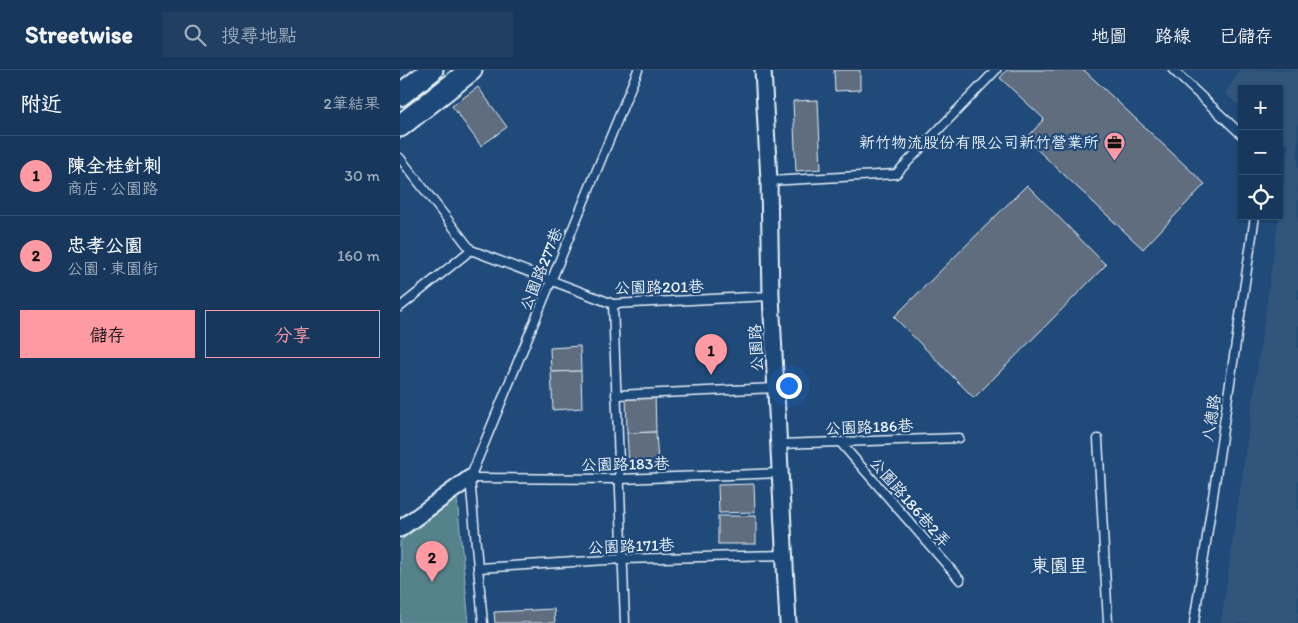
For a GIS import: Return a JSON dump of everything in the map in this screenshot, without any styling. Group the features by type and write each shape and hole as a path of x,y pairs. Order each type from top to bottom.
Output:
{"main road":[{"path":"400,80 412,70"},
{"path":"400,95 432,70"},
{"path":"400,110 449,70"},
{"path":"400,126 471,70"}],"street":[{"name":"公園路","path":"763,70 769,181 770,296 780,444 788,623"},
{"path":"400,529 470,478"}],"lane":[{"name":"公園路277巷","path":"470,478 638,70"},
{"path":"769,181 896,174 996,70"},
{"path":"1173,70 1238,131"},
{"path":"400,158 471,250 400,307"},
{"name":"八德路","path":"1194,623 1254,220"},
{"name":"公園路201巷","path":"471,250 613,304 770,296"},
{"path":"613,304 625,623"},
{"path":"616,395 776,388"},
{"name":"公園路186巷","path":"780,444 959,438"},
{"path":"1098,439 1108,623"},
{"name":"公園路186巷2弄","path":"840,442 960,580"},
{"name":"公園路183巷","path":"470,478 620,479 781,473"},
{"path":"470,478 483,623"},
{"name":"公園路171巷","path":"478,568 622,559 785,555"}],"shaded area":[{"path":"1240,70 1298,70 1298,623 1221,623 1278,220 1283,220 1283,187 1289,145 1283,140 1283,85 1238,85 1238,105 1225,94"}],"green space":[{"path":"457,499 469,623 400,623 400,541"}],"building":[{"path":"834,70 860,70 860,90 835,91"},
{"name":"新竹物流股份有限公司新竹營業所","path":"1007,70 1084,70 1205,184 1143,249 1026,139 1044,119 1000,78"},
{"path":"478,87 507,127 481,146 452,106"},
{"path":"818,100 821,169 796,171 793,101"},
{"path":"1027,185 1106,265 974,398 894,317"},
{"path":"580,346 581,371 551,372 550,348"},
{"path":"581,371 582,408 553,410 551,372"},
{"path":"655,393 656,432 627,433 626,394"},
{"path":"656,432 658,463 629,465 627,433"},
{"path":"754,484 755,512 719,513 718,485"},
{"path":"718,516 756,516 756,544 718,544"},
{"path":"554,609 555,623 495,623 494,612"}],"place":[{"name":"新竹物流股份有限公司新竹營業所","path":"1115,161"},
{"name":"陳全桂針刺","path":"711,375"},
{"name":"忠孝公園","path":"432,582"}],"district":[{"name":"東園里","path":"1059,565"}]}
